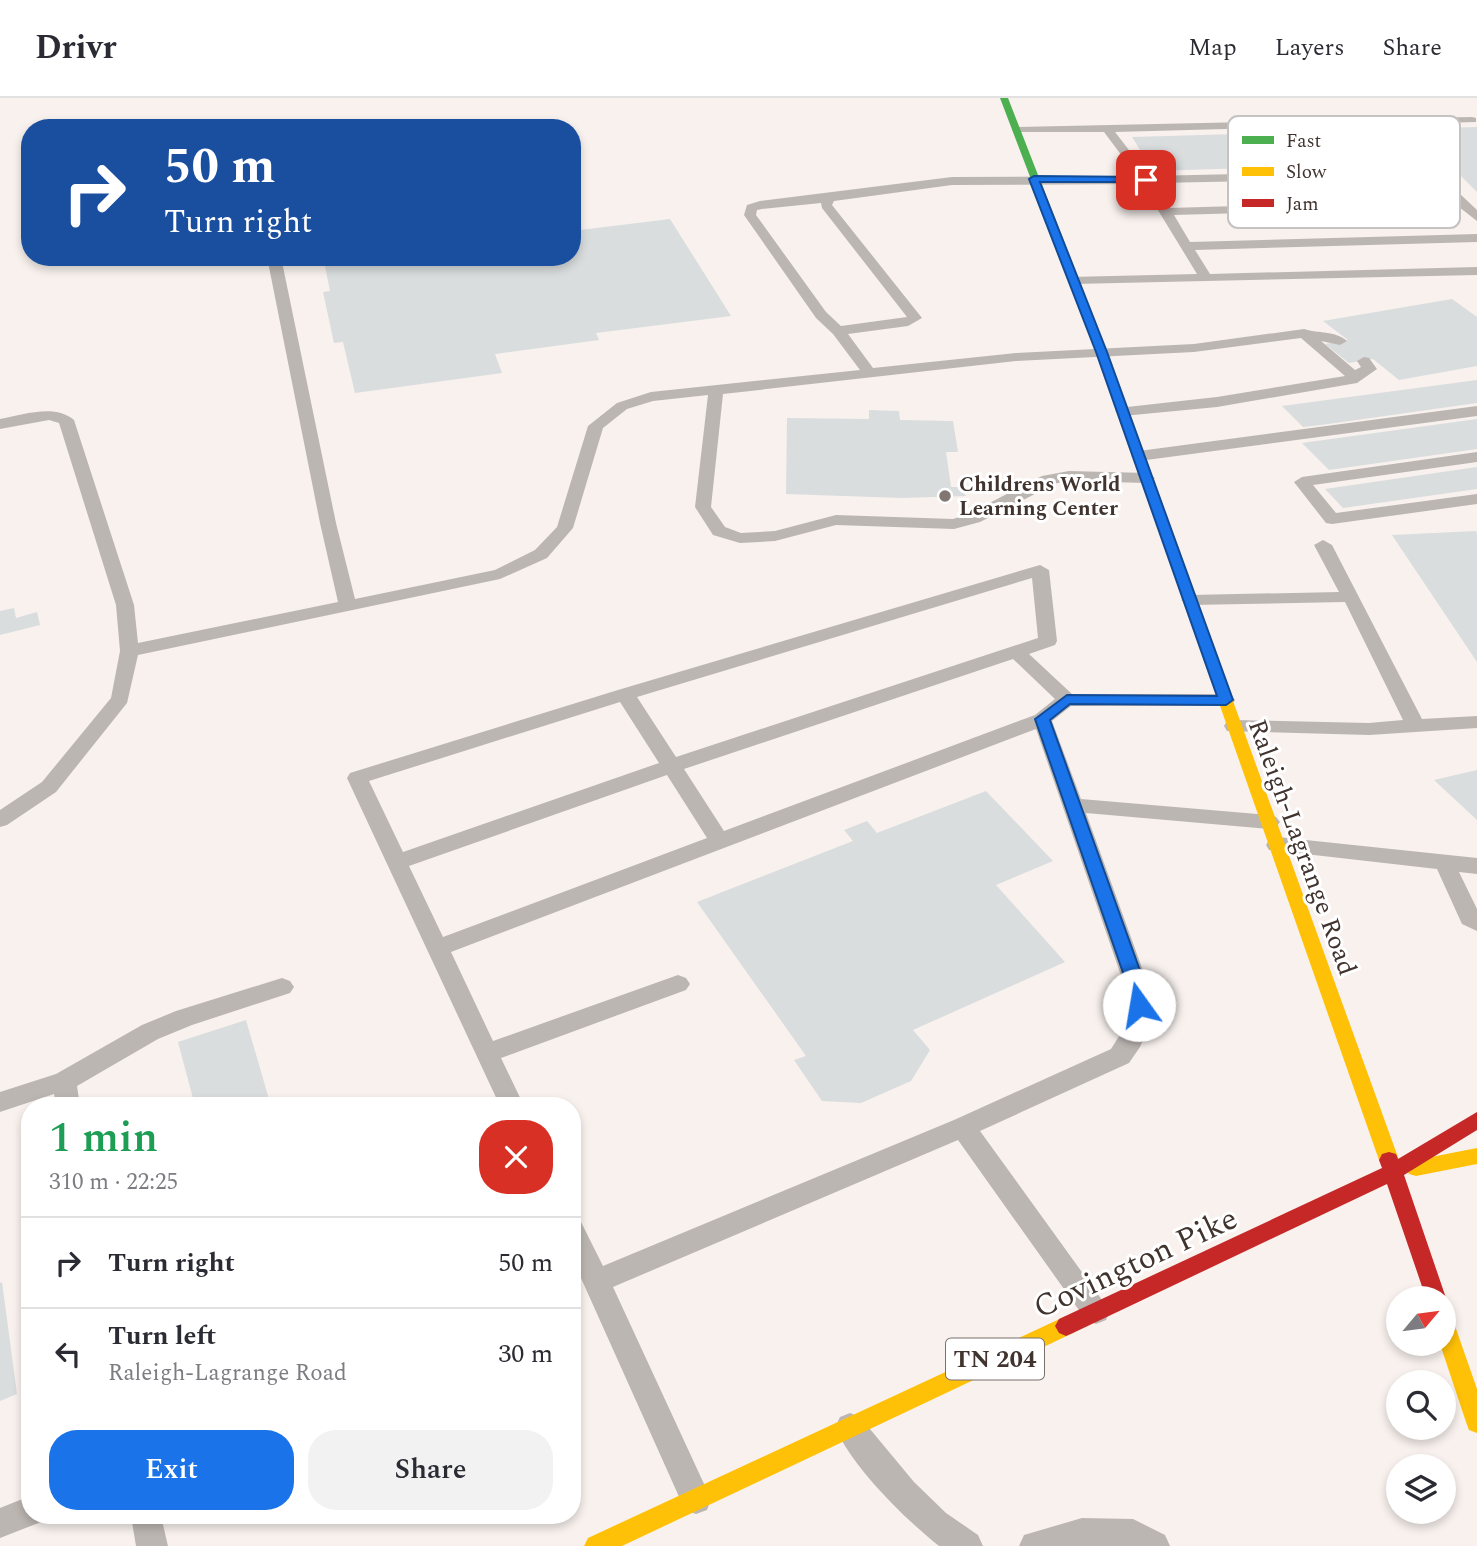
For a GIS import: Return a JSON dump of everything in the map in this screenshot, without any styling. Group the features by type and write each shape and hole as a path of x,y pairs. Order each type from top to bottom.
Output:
{"main road":[{"name":"Raleigh-Lagrange Road","path":"1004,98 1102,352 1432,1286"},
{"name":"Covington Pike","path":"596,1546 1393,1172 1477,1120"},
{"name":"Covington Pike","path":"1393,1172 1477,1156"},
{"path":"1455,1356 1477,1422"}],"lane":[{"path":"1460,120 1472,120"},
{"path":"1018,130 1228,126"},
{"path":"1107,129 1146,180 1206,278"},
{"path":"868,372 838,331 821,316 750,215 751,208 952,181 1228,178"},
{"path":"829,198 826,205 915,318 908,323 838,331"},
{"path":"1462,203 1477,217"},
{"path":"1166,212 1228,210"},
{"path":"1186,246 1477,237"},
{"path":"276,266 328,523 348,606"},
{"path":"1074,280 1477,271"},
{"path":"129,651 500,574 541,554 565,528 596,426 622,406 651,397 1016,357 1194,348 1304,333 1357,379 1217,402 1123,411"},
{"path":"1308,337 1328,336 1340,341"},
{"path":"1354,376 1370,369 1364,360"},
{"path":"716,389 702,508 719,531 740,538 775,536 836,520 954,524 974,518 1027,492 1042,481 1069,476 1147,478"},
{"path":"1139,456 1477,411"},
{"path":"0,424 50,415 66,420 125,605 129,651 120,699 49,787 0,820"},
{"path":"1477,457 1303,482 1332,520 1477,499"},
{"path":"1323,545 1416,726"},
{"path":"395,863 671,766 1048,641 1040,570 625,694 357,778 395,863 508,1097"},
{"path":"1190,600 1351,597"},
{"path":"1016,652 1067,700"},
{"path":"625,694 720,841"},
{"path":"437,948 1042,719 1067,700 1226,700"},
{"path":"597,1281 963,1128 1120,1056 1133,1041 1140,1020 1138,990 1042,719"},
{"path":"1234,726 1369,729 1477,722"},
{"path":"1072,805 1269,822"},
{"path":"1277,845 1477,866"},
{"path":"1444,862 1470,918 1477,923"},
{"path":"487,1053 678,984"},
{"path":"0,1102 64,1081 150,1032 184,1018 282,987"},
{"path":"64,1081 67,1097"},
{"path":"963,1128 1096,1311"},
{"path":"581,1248 696,1499"},
{"path":"850,1427 880,1468 952,1538 967,1546"},
{"path":"0,1523 21,1515"},
{"path":"148,1524 152,1546"},
{"path":"1035,1546 1082,1533 1108,1533 1133,1534 1154,1546"}],"building":[{"path":"1460,127 1477,127 1477,192 1460,175"},
{"path":"1228,134 1228,169 1153,171 1132,137"},
{"path":"670,219 731,316 596,333 599,340 495,354 502,373 355,393 343,342 334,343 323,292 330,291 325,266 581,266 581,230"},
{"path":"1452,299 1477,317 1477,366 1399,380 1373,359 1349,363 1325,344 1348,340 1323,321"},
{"path":"1477,380 1477,403 1321,425 1303,427 1282,406"},
{"path":"869,410 899,411 900,420 953,421 958,452 946,452 951,487 962,487 966,496 902,498 786,494 787,418 869,419"},
{"path":"1477,419 1477,449 1329,470 1302,443"},
{"path":"1477,467 1477,489 1343,508 1325,489"},
{"path":"1477,533 1477,662 1392,535"},
{"path":"14,608 16,618 37,612 40,625 0,635 0,611"},
{"path":"1477,770 1477,820 1434,780"},
{"path":"986,791 1053,861 996,885 1065,962 913,1030 930,1050 911,1081 861,1103 822,1101 794,1060 806,1056 697,902 853,841 844,830 867,821 877,833"},
{"path":"246,1020 268,1097 193,1097 178,1042"},
{"path":"2,1282 17,1394 0,1401 0,1283"}],"traffic: fast":[{"path":"1004,98 1102,352 1205,643"}],"traffic: slow":[{"path":"1205,643 1389,1160"},
{"path":"1416,1168 1477,1156"},
{"path":"596,1546 1066,1326"},
{"path":"1455,1356 1477,1422"}],"traffic: jam":[{"path":"1066,1326 1393,1172 1477,1120"},
{"path":"1389,1160 1432,1286"}],"place":[{"name":"Childrens World Learning Center","path":"945,496"}],"route":[{"path":"1139,1005 1138,990 1042,719 1067,700 1226,700 1102,352 1034,179 1146,180"}]}
